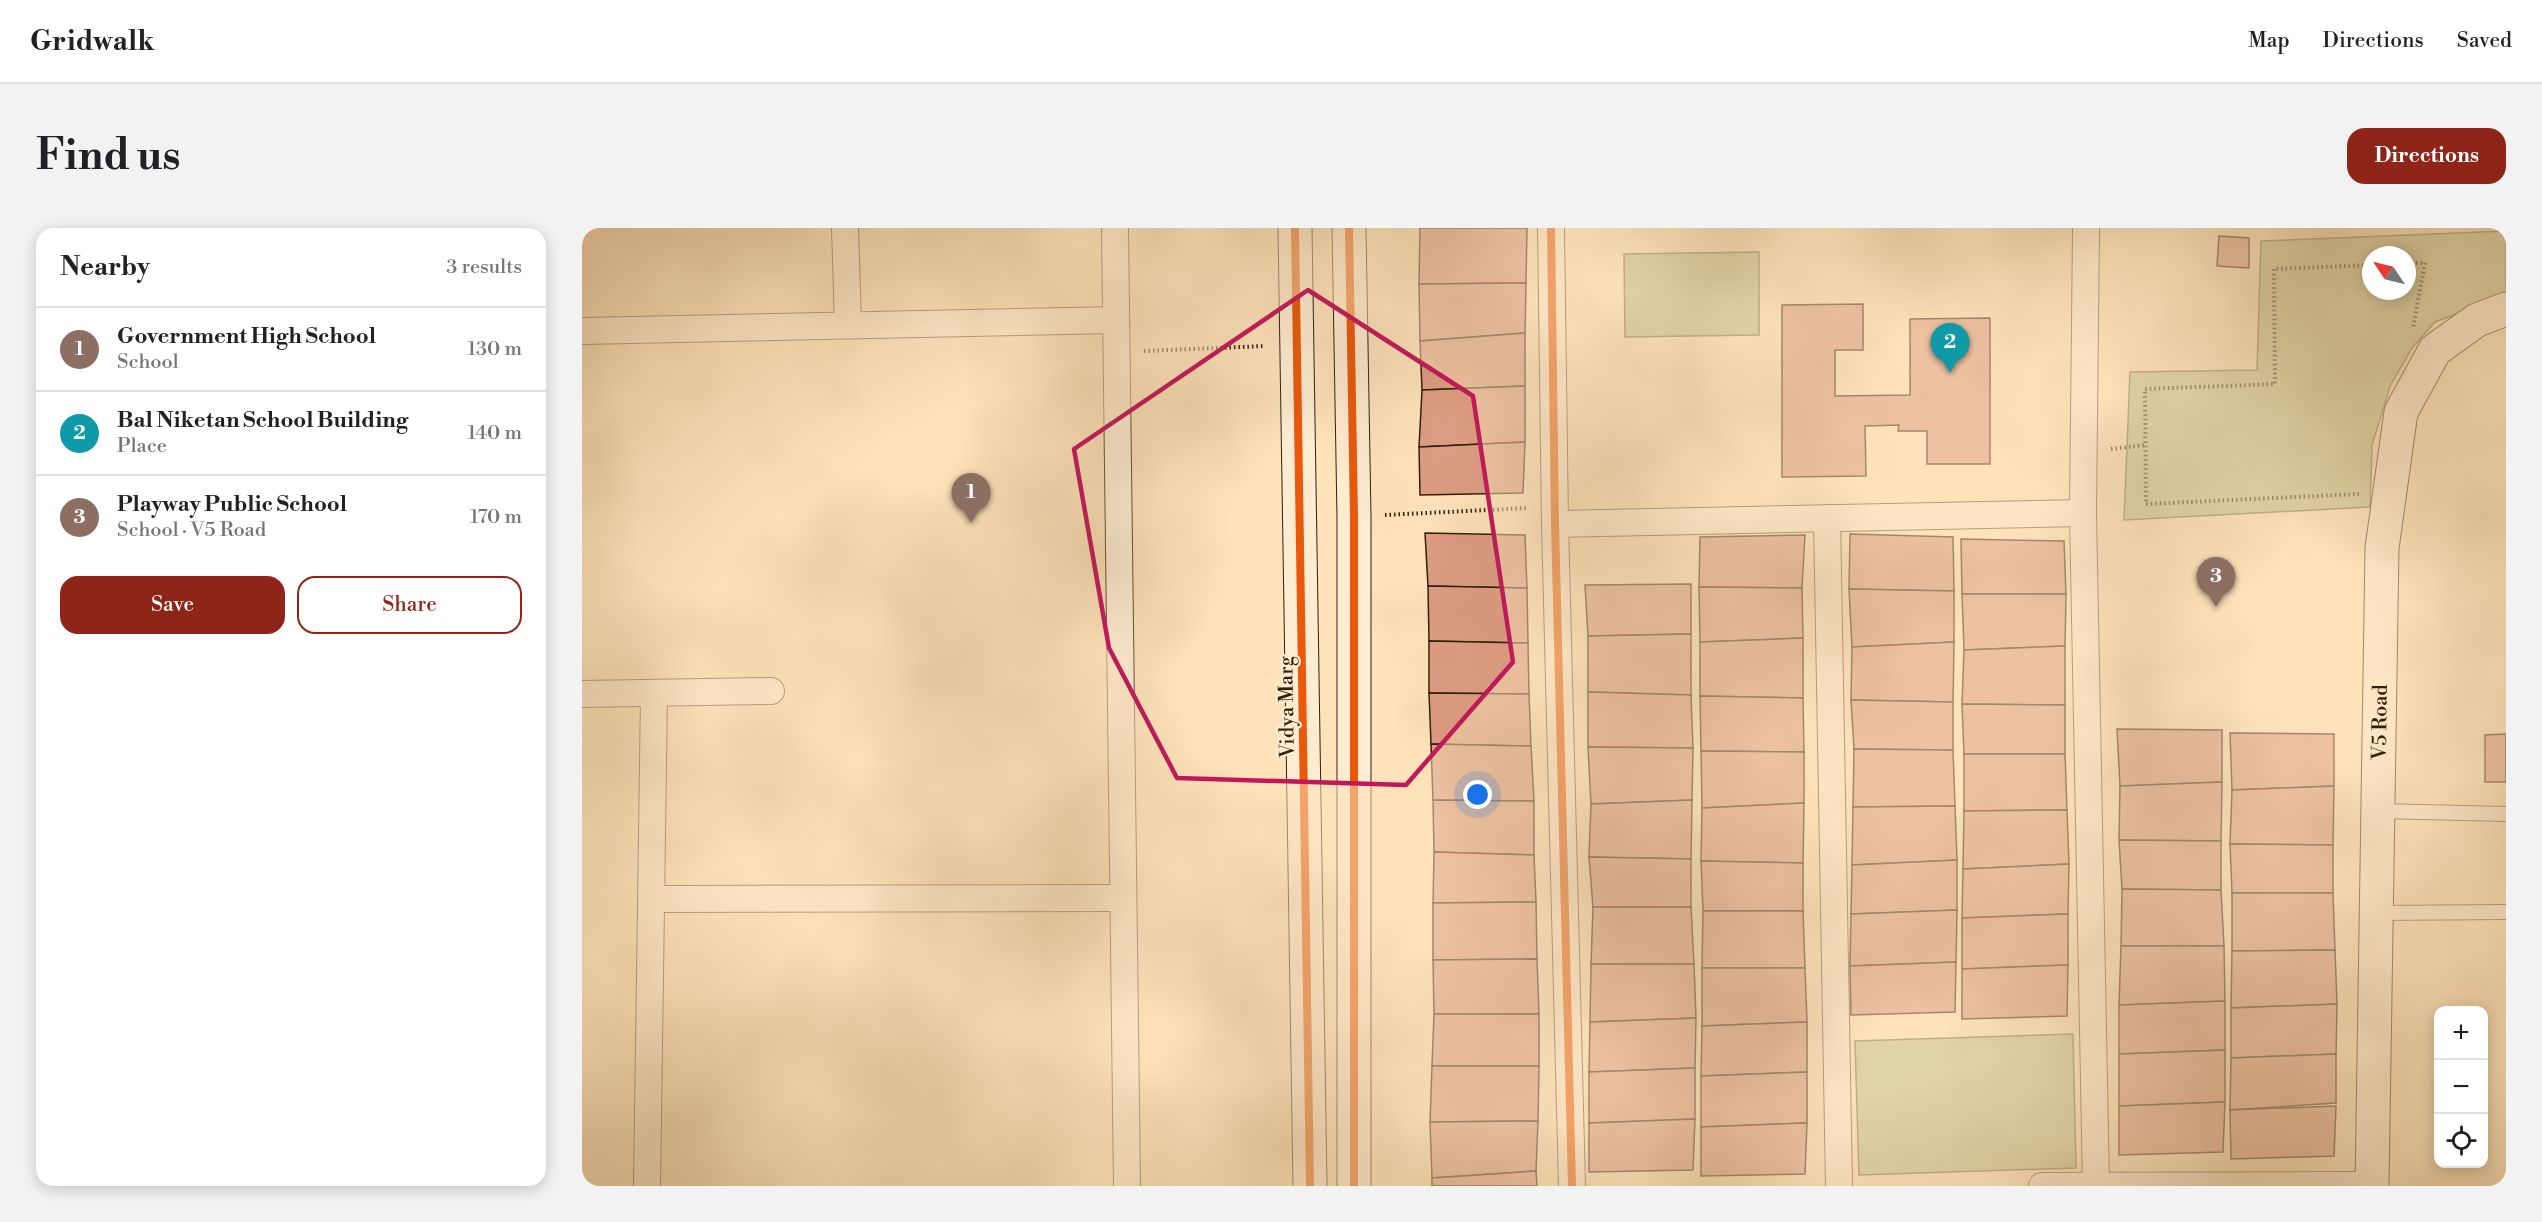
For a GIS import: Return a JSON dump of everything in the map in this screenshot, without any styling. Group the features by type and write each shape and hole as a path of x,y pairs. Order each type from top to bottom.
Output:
{"main road":[{"name":"Vidya Marg","path":"1295,228 1310,1186"},
{"path":"1349,228 1354,517 1354,1186"},
{"name":"V5 Road","path":"2372,1186 2382,548 2401,412 2435,350 2477,320 2506,309"}],"street":[{"path":"845,228 848,324"},
{"path":"1115,228 1127,1186"},
{"path":"1551,228 1555,515 1572,1186"},
{"path":"2086,228 2083,513 2096,1185"},
{"path":"582,331 1116,320"},
{"path":"1555,515 1827,518 2083,513"},
{"path":"1827,518 1839,1186"},
{"path":"582,694 771,692"},
{"path":"647,1186 654,694"},
{"path":"651,899 1123,898"},
{"path":"2042,1186 2372,1186"}],"lane":[{"path":"2379,811 2506,814"},
{"path":"2376,913 2506,912"}],"path":[{"path":"2408,336 2414,326 2425,262 2416,262"},
{"path":"2361,483 2362,494 2146,504 2145,389 2275,384 2274,268 2362,265"},
{"path":"1116,352 1297,345"},
{"path":"2083,451 2145,445"},
{"path":"1354,517 1555,515"}],"highlighted area":[{"path":"1308,290 1473,396 1513,662 1406,785 1177,778 1109,648 1074,449"}],"green space":[{"path":"2506,231 2506,295 2435,322 2412,348 2390,386 2372,445 2370,507 2124,520 2130,372 2257,370 2261,241"},
{"path":"1759,252 1759,335 1625,337 1624,254"},
{"path":"2073,1034 2076,1168 1859,1175 1855,1041"}],"building":[{"path":"1420,228 1527,228 1526,283 1419,284"},
{"path":"2219,236 2249,238 2249,268 2217,266"},
{"path":"1526,283 1525,333 1420,341 1419,284"},
{"path":"1863,304 1863,350 1835,350 1835,396 1910,395 1910,319 1990,318 1990,464 1927,464 1927,431 1898,431 1899,425 1865,426 1866,476 1782,477 1782,305"},
{"path":"1525,333 1525,386 1422,390 1420,341"},
{"path":"1525,386 1525,442 1419,447 1422,390"},
{"path":"1525,442 1523,493 1420,495 1419,447"},
{"path":"1425,533 1525,535 1527,588 1428,586"},
{"path":"1850,534 1953,537 1954,591 1849,589"},
{"path":"1805,535 1802,588 1699,587 1700,537"},
{"path":"1961,539 2064,541 2066,594 1962,594"},
{"path":"1691,584 1691,634 1588,636 1585,585"},
{"path":"1428,586 1527,588 1528,643 1429,641"},
{"path":"1699,587 1802,588 1803,638 1700,642"},
{"path":"1849,589 1954,591 1954,642 1852,647"},
{"path":"1962,594 2066,594 2065,646 1964,650"},
{"path":"1691,634 1691,695 1588,692 1588,636"},
{"path":"1803,638 1803,698 1700,696 1700,642"},
{"path":"1429,641 1528,643 1529,694 1429,693"},
{"path":"1954,642 1953,702 1851,700 1852,647"},
{"path":"2065,646 2065,705 1962,704 1964,650"},
{"path":"1588,692 1691,695 1693,748 1588,747"},
{"path":"1429,693 1529,694 1531,746 1431,744"},
{"path":"1700,696 1803,698 1804,752 1701,751"},
{"path":"1851,700 1953,702 1953,750 1854,749"},
{"path":"1962,704 2065,705 2065,754 1964,754"},
{"path":"2117,729 2222,730 2222,782 2120,786"},
{"path":"2230,733 2334,734 2334,786 2232,790"},
{"path":"2506,734 2506,782 2485,782 2485,735"},
{"path":"1431,744 1531,746 1534,801 1433,800"},
{"path":"1588,747 1693,748 1692,800 1591,804"},
{"path":"1854,749 1953,750 1955,806 1853,807"},
{"path":"1701,751 1804,752 1804,803 1702,808"},
{"path":"1964,754 2065,754 2067,810 1964,811"},
{"path":"2222,782 2221,841 2119,840 2120,786"},
{"path":"2334,786 2333,845 2230,844 2232,790"},
{"path":"1433,800 1534,801 1534,855 1434,852"},
{"path":"1692,800 1691,859 1589,857 1591,804"},
{"path":"1804,803 1803,863 1701,861 1702,808"},
{"path":"1955,806 1957,860 1852,865 1853,807"},
{"path":"2067,810 2069,864 1963,869 1964,811"},
{"path":"2119,840 2221,841 2221,890 2122,889"},
{"path":"2230,844 2333,845 2333,893 2232,893"},
{"path":"1434,852 1534,855 1536,902 1433,903"},
{"path":"1589,857 1691,859 1691,907 1593,907"},
{"path":"1957,860 1957,910 1851,914 1852,865"},
{"path":"1701,861 1803,863 1803,911 1703,911"},
{"path":"2069,864 2068,914 1962,918 1963,869"},
{"path":"2122,889 2221,890 2224,946 2121,946"},
{"path":"2232,893 2333,893 2335,950 2232,951"},
{"path":"1536,902 1537,959 1433,960 1433,903"},
{"path":"1593,907 1691,907 1694,964 1591,964"},
{"path":"1957,910 1956,962 1850,966 1851,914"},
{"path":"1703,911 1803,911 1805,968 1702,968"},
{"path":"2068,914 2068,965 1962,969 1962,918"},
{"path":"2121,946 2224,946 2225,1001 2119,1005"},
{"path":"2335,950 2337,1004 2231,1008 2232,951"},
{"path":"1537,959 1539,1014 1434,1014 1433,960"},
{"path":"1956,962 1955,1012 1851,1015 1850,966"},
{"path":"1591,964 1694,964 1696,1018 1590,1022"},
{"path":"2068,965 2067,1016 1962,1019 1962,969"},
{"path":"1702,968 1805,968 1807,1022 1702,1026"},
{"path":"2225,1001 2225,1050 2119,1054 2119,1005"},
{"path":"2337,1004 2336,1054 2231,1058 2231,1008"},
{"path":"1434,1014 1539,1014 1539,1066 1432,1066"},
{"path":"1696,1018 1695,1068 1589,1072 1590,1022"},
{"path":"1807,1022 1807,1072 1701,1076 1702,1026"},
{"path":"2225,1050 2225,1102 2119,1106 2119,1054"},
{"path":"2336,1054 2336,1103 2230,1110 2231,1058"},
{"path":"1432,1066 1539,1066 1538,1121 1430,1122"},
{"path":"1695,1068 1695,1119 1589,1123 1589,1072"},
{"path":"1807,1072 1807,1123 1701,1127 1701,1076"},
{"path":"2225,1102 2223,1152 2119,1155 2119,1106"},
{"path":"2336,1106 2334,1156 2231,1159 2230,1110"},
{"path":"1695,1119 1693,1170 1589,1172 1589,1123"},
{"path":"1538,1121 1536,1171 1432,1178 1430,1122"},
{"path":"1807,1123 1805,1174 1701,1176 1701,1127"},
{"path":"1536,1171 1537,1186 1432,1186 1432,1178"}],"cycle path":[{"path":"1295,228 1310,1186"},
{"path":"1349,228 1354,517 1354,1186"},
{"path":"1551,228 1555,524 1572,1186"}],"place":[{"name":"Bal Niketan School Building","path":"1950,373"},
{"name":"Government High School","path":"971,523"},
{"name":"Playway Public School","path":"2216,607"}]}
